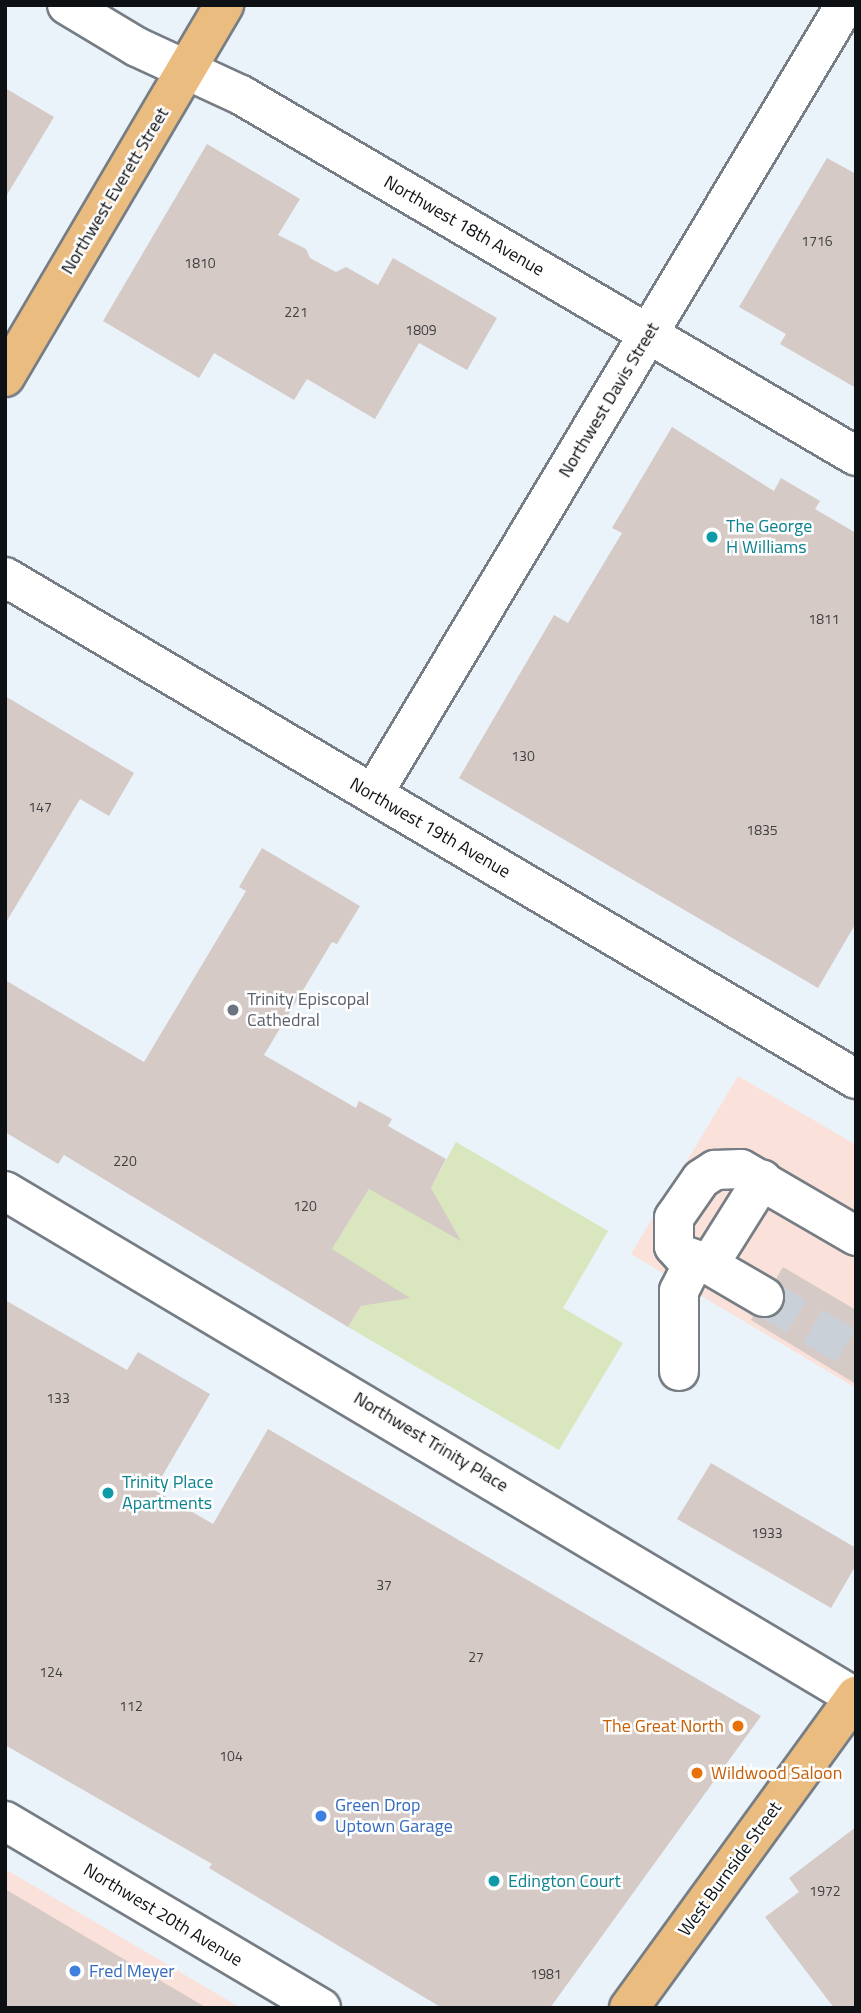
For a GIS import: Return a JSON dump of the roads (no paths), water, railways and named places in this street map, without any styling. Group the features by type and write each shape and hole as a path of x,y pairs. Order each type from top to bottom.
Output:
{"main road":[{"name":"Northwest Everett Street","path":"5,377 224,5"},
{"name":"West Burnside Street","path":"629,2008 855,1696"}],"street":[{"name":"Northwest 18th Avenue","path":"67,5 186,69 241,95 856,456"},
{"name":"Northwest Davis Street","path":"373,794 845,5"},
{"name":"Northwest 19th Avenue","path":"5,577 373,794 852,1067"},
{"path":"764,1297 674,1246 672,1232 689,1189 708,1174 727,1168 741,1168 856,1236"},
{"path":"679,1371 679,1291 699,1262 715,1255 762,1180"},
{"name":"Northwest Trinity Place","path":"7,1197 855,1696"},
{"name":"Northwest 20th Avenue","path":"5,1821 321,2008"}],"tunnel":[{"path":"764,1297 856,1352"}],"place":[{"name":"The George H Williams","path":"712,537"},
{"name":"Trinity Episcopal Cathedral","path":"233,1010"},
{"name":"Trinity Place Apartments","path":"108,1493"},
{"name":"The Great North","path":"738,1726"},
{"name":"Wildwood Saloon","path":"697,1773"},
{"name":"Green Drop Uptown Garage","path":"321,1816"},
{"name":"Edington Court","path":"494,1881"},
{"name":"Fred Meyer","path":"75,1971"}]}
